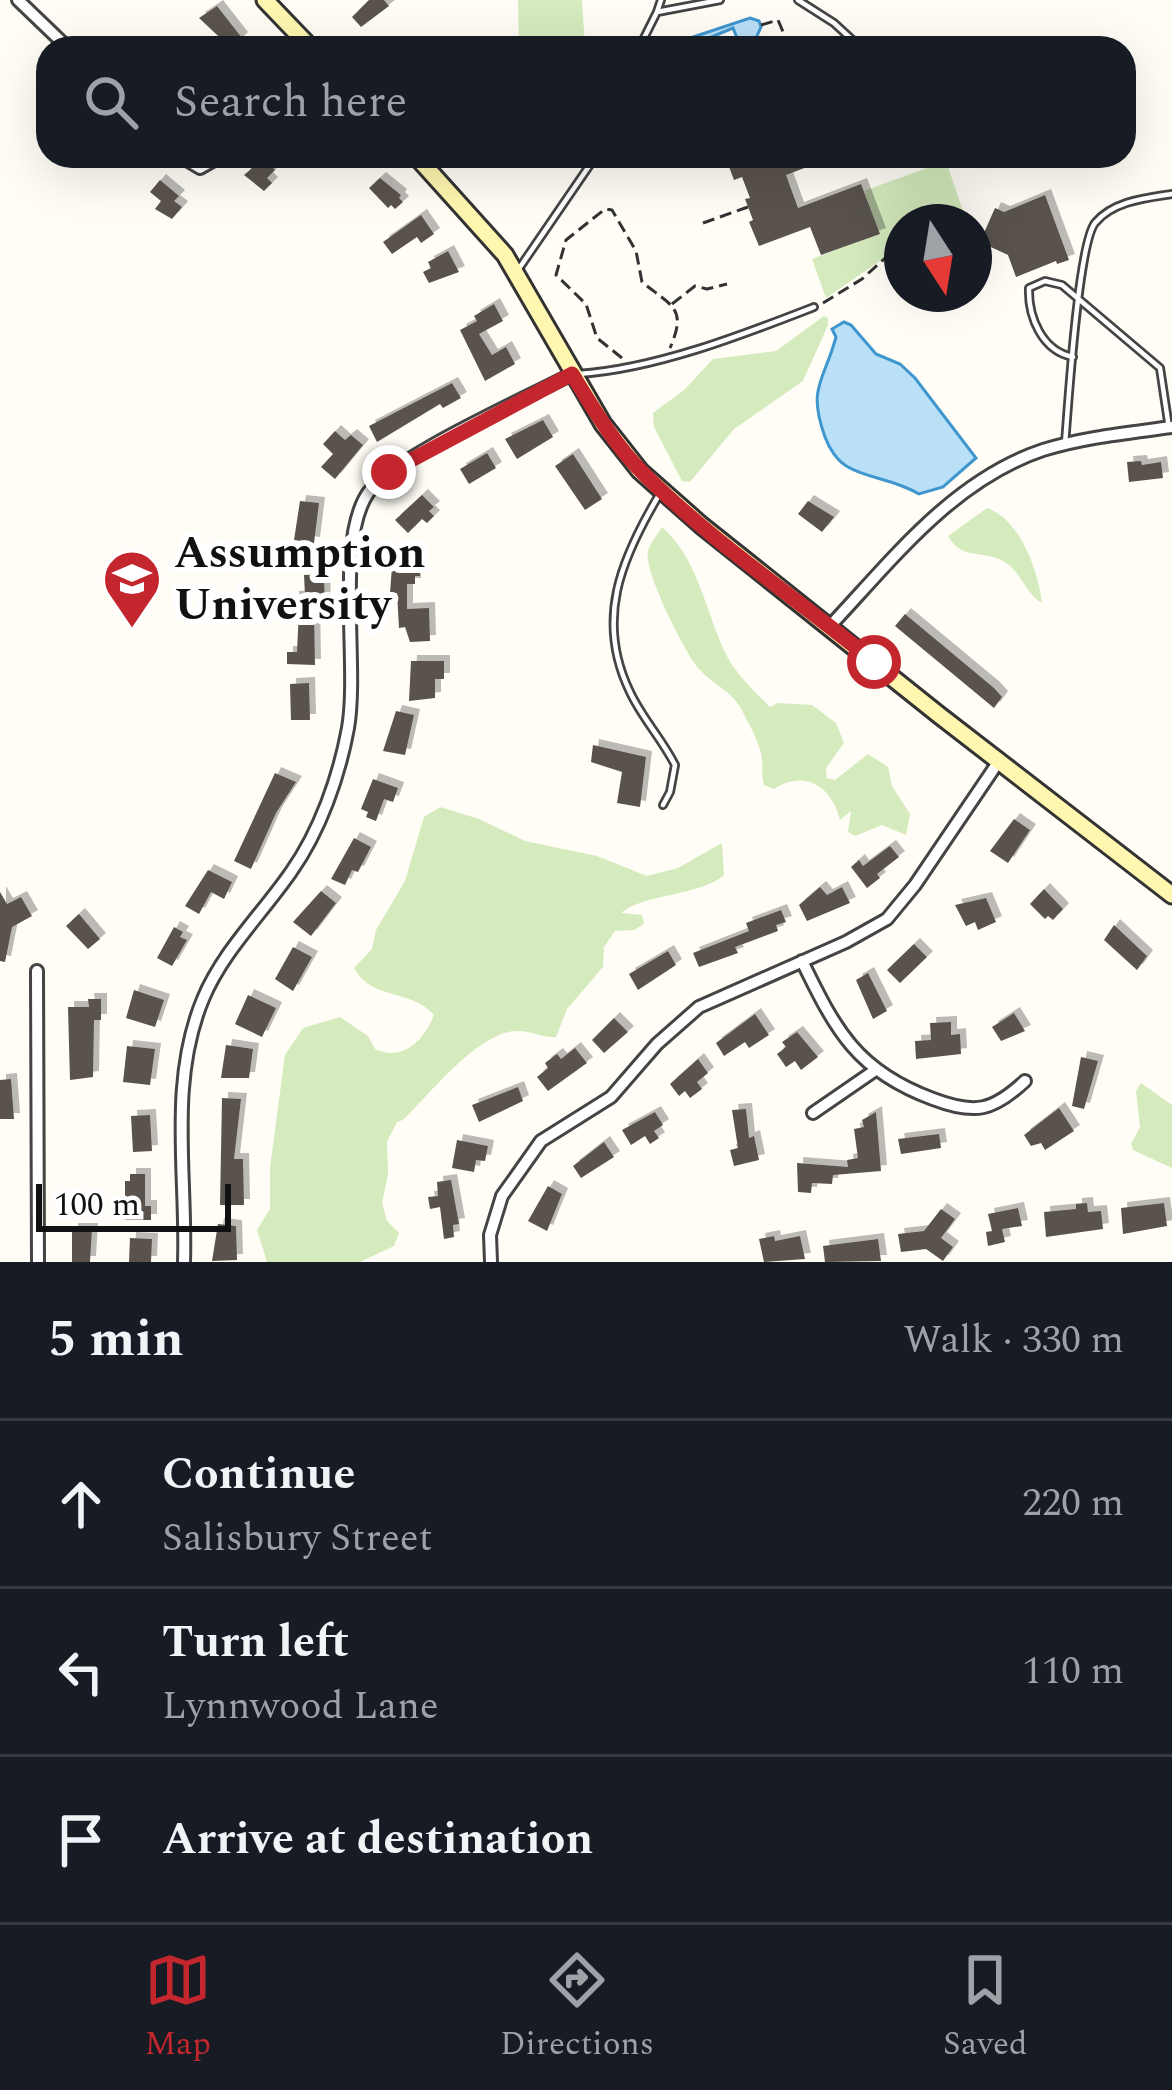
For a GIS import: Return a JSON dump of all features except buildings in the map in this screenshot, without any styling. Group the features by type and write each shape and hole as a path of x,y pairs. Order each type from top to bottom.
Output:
{"main road":[{"path":"265,0 300,36"},
{"path":"428,168 470,212 516,273 606,428 662,490 1172,895"}],"street":[{"path":"18,0 56,36"},
{"path":"184,1262 182,1104 193,1037 213,978 302,855 338,771 353,698 353,537 364,500 389,472 572,374"},
{"path":"830,626 923,526 965,491 1022,458 1065,444 1171,428"},
{"path":"491,1262 490,1234 502,1196 541,1141 611,1097 688,1015 724,994 867,932 895,911 999,761"},
{"path":"802,961 834,1022 874,1071 939,1102 971,1109 1005,1100 1025,1081"},
{"path":"37,971 38,1262"},
{"path":"813,1113 874,1071"}],"lane":[{"path":"645,36 661,0"},
{"path":"657,12 720,0"},
{"path":"799,0 848,36"},
{"path":"516,273 588,168"},
{"path":"1065,444 1094,224 1123,203 1172,194"},
{"path":"1073,357 1046,344 1028,304 1029,288 1045,281 1062,285 1160,368 1171,428"},
{"path":"572,374 630,365 746,334 814,307"},
{"path":"662,490 632,539 614,594 618,656 627,688 675,765 663,805"}],"path":[{"path":"760,25 778,20 785,36"},
{"path":"704,223 748,207"},
{"path":"630,365 597,338 586,304 556,275 566,240 601,211 612,210 636,251 642,282 672,304 679,320 667,355"},
{"path":"814,307 849,288 884,258"},
{"path":"672,304 695,286 707,289 728,284"}],"green space":[{"path":"518,0 582,0 584,36 519,36"},
{"path":"927,168 948,168 961,204 884,204 884,258 826,298 812,259 879,234 864,191"},
{"path":"824,316 828,325 803,381 734,429 690,482 682,481 654,427 653,413 684,390 713,359 776,351"},
{"path":"987,508 1018,534 1032,561 1042,603 1008,564 965,552 948,536"},
{"path":"662,527 692,569 738,673 770,707 778,703 812,705 836,723 844,743 826,768 827,778 835,780 868,754 888,767 892,786 910,814 906,835 882,825 855,836 848,832 851,811 840,820 831,798 815,784 796,781 774,789 764,785 761,752 740,707 693,660 658,592 648,551"},
{"path":"440,807 525,841 597,856 647,876 678,868 722,843 724,875 702,887 643,902 621,913 642,915 644,924 615,931 604,947 603,967 567,1009 556,1037 519,1031 488,1040 397,1122 387,1142 388,1175 382,1202 387,1221 399,1233 394,1246 360,1262 267,1262 257,1230 270,1209 270,1168 285,1055 303,1028 340,1017 368,1036 375,1049 394,1053 418,1041 434,1015 414,1001 371,985 354,968 372,949 376,930 405,881 424,817"},
{"path":"1141,1083 1172,1105 1172,1168 1133,1150 1131,1144 1140,1127 1136,1091"}],"water":[{"path":"750,18 761,27 757,36 736,36 733,28 714,36 696,36"},
{"path":"844,322 876,354 900,364 915,378 976,458 943,487 919,494 855,471 831,450 817,395 836,337 832,329"}],"place":[{"name":"Assumption University","path":"132,630"}],"route":[{"path":"389,472 572,374 640,471 874,662"}]}
